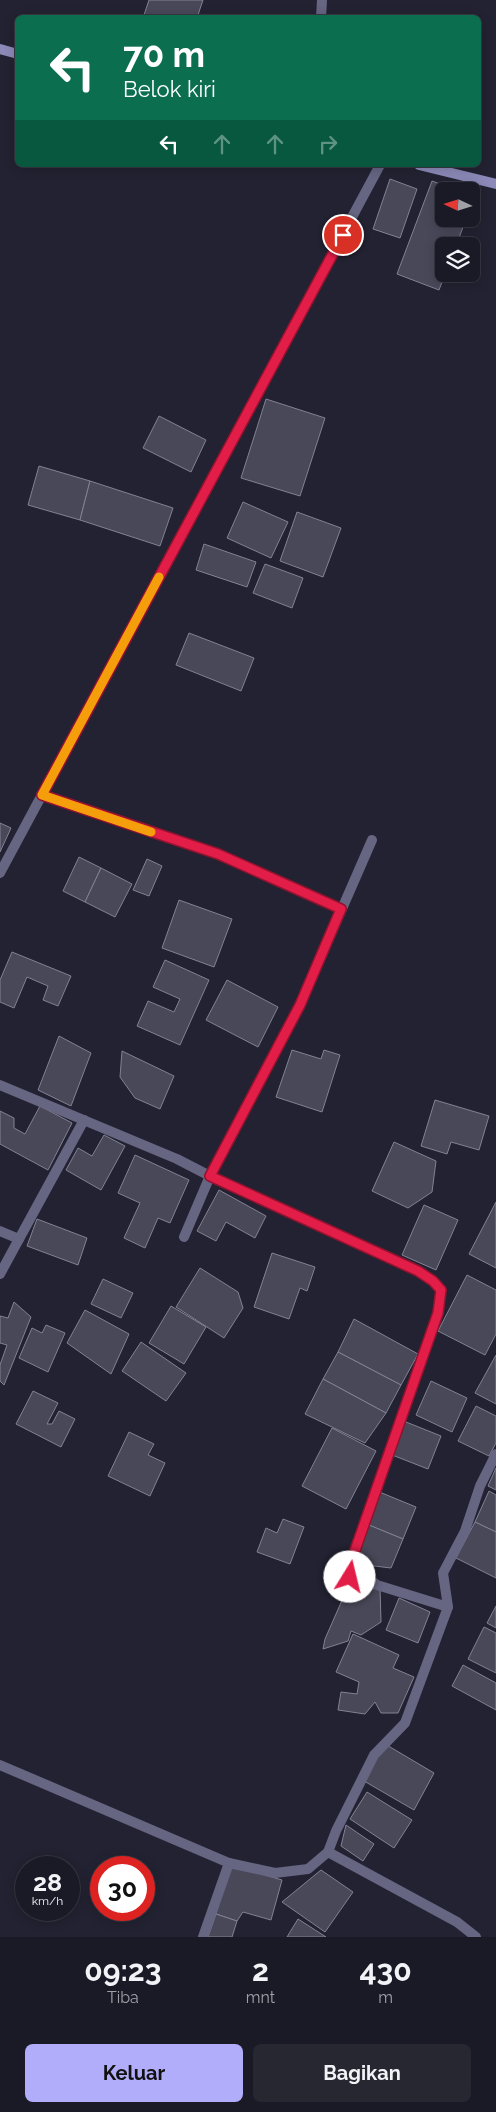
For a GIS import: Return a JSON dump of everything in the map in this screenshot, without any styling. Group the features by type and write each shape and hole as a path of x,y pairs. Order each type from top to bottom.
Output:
{"street":[{"path":"321,15 322,0"},
{"path":"0,49 15,53"},
{"path":"0,873 379,167"},
{"path":"427,167 496,184"},
{"path":"42,795 218,854 341,909"},
{"path":"184,1237 210,1176 300,1005 372,840"},
{"path":"0,1085 177,1159 210,1176 418,1271 433,1281 441,1290 438,1313 352,1559 350,1577 367,1577 377,1585 448,1607"},
{"path":"0,1274 84,1120"},
{"path":"0,1231 19,1239"},
{"path":"0,1765 229,1863 275,1873 308,1869 328,1852 336,1831 374,1755 405,1723 448,1607 443,1573 465,1531 480,1486 496,1454"},
{"path":"328,1852 457,1922 476,1937"},
{"path":"203,1937 229,1863"}],"building":[{"path":"149,0 203,0 198,15 144,15"},
{"path":"390,179 417,189 400,238 373,229"},
{"path":"432,181 435,182 435,228 463,228 459,237 435,237 435,282 442,282 439,290 397,274"},
{"path":"266,399 325,418 300,496 241,478"},
{"path":"159,416 206,440 191,472 143,448"},
{"path":"39,466 90,481 80,520 28,505"},
{"path":"90,481 173,508 160,546 80,520"},
{"path":"243,502 288,522 271,558 227,538"},
{"path":"297,512 341,528 323,577 280,561"},
{"path":"204,544 256,562 247,587 196,570"},
{"path":"265,564 303,578 292,608 253,593"},
{"path":"189,633 254,658 241,691 176,665"},
{"path":"0,823 11,828 0,852"},
{"path":"79,857 101,868 85,902 63,891"},
{"path":"147,859 162,866 149,896 133,890"},
{"path":"101,868 132,884 115,917 85,902"},
{"path":"179,900 232,919 214,967 162,948"},
{"path":"12,952 71,976 58,1006 43,1000 48,986 27,977 14,1008 0,1002 0,980"},
{"path":"165,960 209,980 180,1045 137,1026 148,1001 174,1012 180,999 153,987"},
{"path":"227,980 278,1007 258,1047 206,1020"},
{"path":"59,1036 91,1053 71,1106 38,1090"},
{"path":"292,1050 321,1059 324,1050 340,1055 322,1112 276,1097"},
{"path":"122,1051 174,1076 160,1109 135,1098 120,1077"},
{"path":"435,1100 489,1116 479,1150 451,1142 447,1154 421,1146"},
{"path":"40,1106 72,1123 48,1170 0,1144 0,1111 14,1118 14,1128 25,1134"},
{"path":"104,1135 125,1146 101,1190 66,1170 78,1148 92,1156"},
{"path":"394,1142 436,1161 432,1192 408,1208 372,1191"},
{"path":"135,1155 189,1180 170,1223 158,1218 145,1248 124,1238 140,1203 118,1193"},
{"path":"219,1190 266,1216 255,1238 226,1222 216,1241 197,1231"},
{"path":"496,1202 496,1268 469,1254"},
{"path":"424,1205 458,1220 436,1270 402,1255"},
{"path":"37,1219 87,1238 78,1265 27,1246"},
{"path":"272,1253 315,1267 307,1291 300,1288 289,1319 254,1307"},
{"path":"200,1268 238,1292 243,1308 224,1338 176,1307"},
{"path":"467,1275 496,1290 496,1334 485,1355 438,1331"},
{"path":"103,1279 133,1293 121,1318 91,1304"},
{"path":"14,1302 31,1317 4,1385 0,1381 0,1365 7,1345 0,1343 0,1316 8,1318"},
{"path":"171,1306 206,1327 184,1364 149,1343"},
{"path":"85,1310 129,1334 111,1374 67,1343"},
{"path":"354,1319 418,1354 401,1385 338,1352"},
{"path":"46,1325 65,1333 48,1372 19,1358 32,1328 42,1333"},
{"path":"141,1342 186,1373 166,1401 122,1371"},
{"path":"338,1352 401,1385 386,1413 323,1379"},
{"path":"496,1355 496,1404 475,1393"},
{"path":"323,1379 386,1413 365,1443 305,1414"},
{"path":"431,1381 467,1398 452,1432 416,1415"},
{"path":"33,1391 58,1403 47,1424 52,1424 59,1411 75,1419 61,1447 16,1424"},
{"path":"476,1406 496,1416 496,1443 489,1456 458,1441"},
{"path":"401,1420 441,1436 428,1469 387,1453"},
{"path":"332,1428 376,1451 346,1509 302,1486"},
{"path":"129,1432 154,1444 148,1455 165,1463 150,1496 108,1476"},
{"path":"496,1468 496,1490 488,1486"},
{"path":"377,1491 416,1507 403,1539 364,1523"},
{"path":"489,1491 496,1495 496,1532 475,1522"},
{"path":"283,1519 304,1527 290,1564 257,1552 266,1528 277,1533"},
{"path":"475,1522 496,1532 496,1578 456,1558"},
{"path":"364,1523 403,1539 391,1568 358,1564"},
{"path":"380,1588 381,1622 361,1635 351,1631 348,1641 323,1649 325,1639 347,1589"},
{"path":"399,1598 430,1612 418,1643 386,1630"},
{"path":"496,1606 496,1628 487,1623"},
{"path":"484,1627 496,1633 496,1673 468,1659"},
{"path":"353,1634 399,1655 393,1668 414,1677 398,1713 381,1713 375,1702 365,1714 338,1710 341,1692 357,1694 359,1682 336,1672"},
{"path":"463,1665 496,1683 496,1710 452,1686"},
{"path":"385,1744 434,1773 414,1810 364,1781"},
{"path":"367,1792 412,1820 394,1848 350,1819"},
{"path":"346,1825 374,1844 363,1861 341,1846"},
{"path":"230,1865 282,1880 271,1920 243,1912 237,1921 216,1914"},
{"path":"321,1870 353,1892 325,1932 282,1902"},
{"path":"216,1914 237,1921 232,1937 208,1937"},
{"path":"298,1919 326,1937 287,1937"}],"slow traffic":[{"path":"151,832 42,795 159,577"}],"route":[{"path":"343,235 42,795 218,854 341,909 300,1005 254,1089 210,1176 418,1271 433,1281 441,1290 438,1313 352,1559 350,1577"}]}
